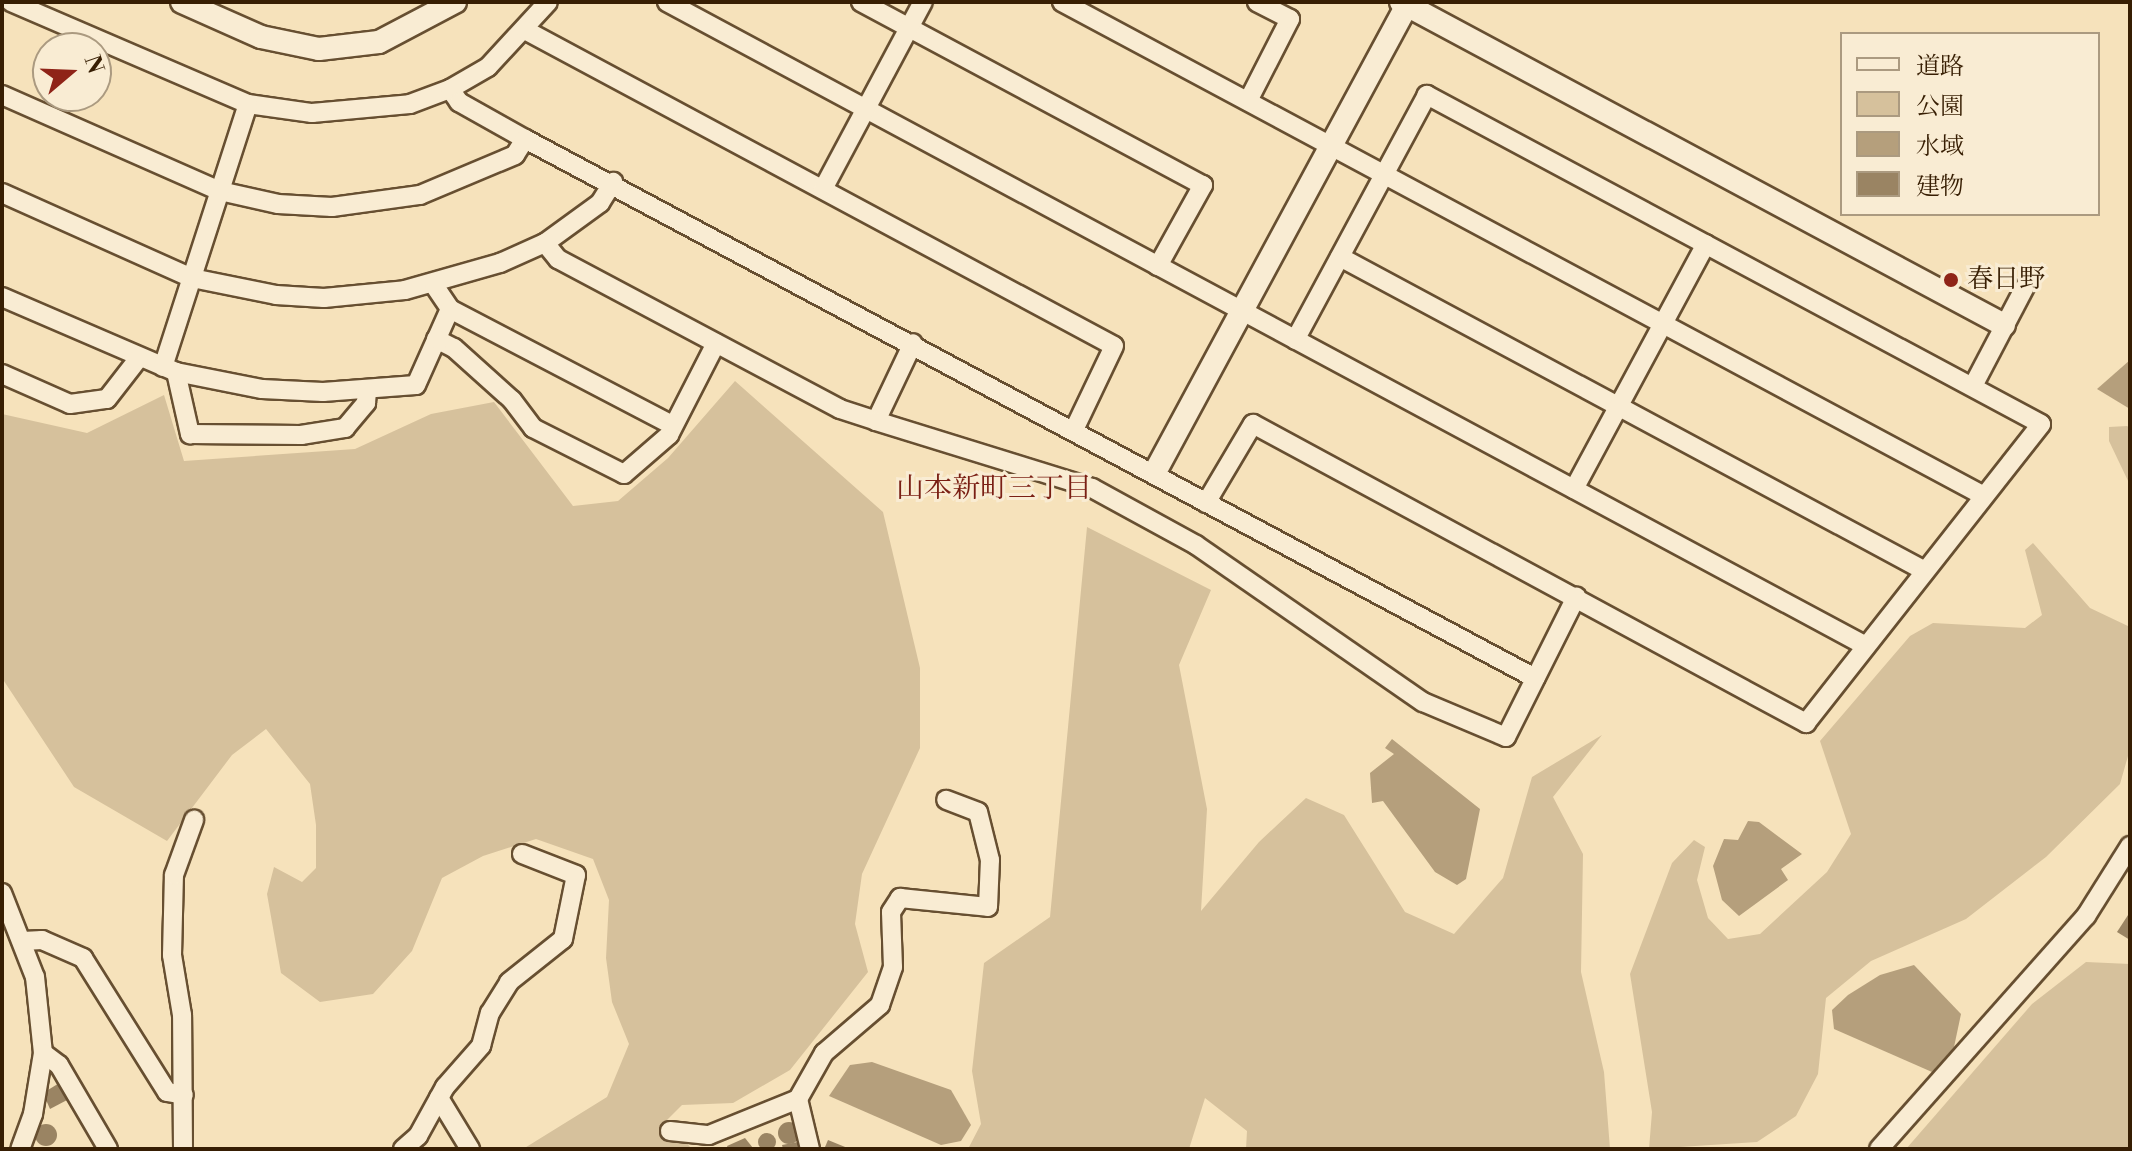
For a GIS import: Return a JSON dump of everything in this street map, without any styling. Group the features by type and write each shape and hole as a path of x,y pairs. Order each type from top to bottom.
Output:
{"street":[{"path":"11,2 248,104 312,113 362,112 410,104 450,89 488,67 548,2"},
{"path":"182,2 261,37 319,49 379,42 455,2"},
{"path":"667,2 1866,646"},
{"path":"861,2 1203,185 1158,266"},
{"path":"823,189 923,2"},
{"path":"1062,2 1984,496"},
{"path":"1248,101 1290,19 1257,2"},
{"path":"1155,472 1404,4 2004,325"},
{"path":"525,30 1114,346 1074,430"},
{"path":"450,89 459,102 525,139 613,182 1535,678"},
{"path":"2,95 220,191 278,204 332,207 385,202 454,184 515,155 525,139"},
{"path":"1206,503 1253,424 1806,723 2041,424 1974,384 1427,95 1295,340"},
{"path":"248,104 192,278 169,369 190,434 301,435 345,428 366,403 367,391"},
{"path":"4,198 192,278 276,295 324,298 434,285 545,243 600,203 613,182"},
{"path":"545,243 558,259 840,409 1092,488 1196,545 1423,702 1506,737 1576,597"},
{"path":"1574,489 1706,244"},
{"path":"1340,257 1925,571"},
{"path":"434,285 450,309 672,425"},
{"path":"1974,384 2025,287"},
{"path":"2,297 138,359 169,369 262,389 367,391 416,385 450,309"},
{"path":"436,339 454,348 512,400 533,428 624,474 669,435 716,343"},
{"path":"876,421 913,343"},
{"path":"2,374 70,404 107,399 138,359"},
{"path":"670,1131 709,1135 798,1099 824,1053 880,1005 893,967 891,912 900,898 988,907 990,860 978,812 946,800"},
{"path":"183,1149 182,1015 172,955 174,875 194,820"},
{"path":"1879,1149 2086,916 2130,846"},
{"path":"403,1149 418,1136 439,1098 481,1046 490,1013 509,982 563,939 576,875 522,854"},
{"path":"2,893 35,977 43,1053 33,1114 20,1149"},
{"path":"23,941 42,940 83,958 167,1092 184,1095"},
{"path":"43,1053 59,1065 108,1149"},
{"path":"439,1098 470,1149"},
{"path":"798,1099 810,1149"}],"green space":[{"path":"735,381 883,512 920,668 920,748 862,874 855,924 868,972 790,1070 733,1103 682,1105 666,1121 692,1149 523,1149 607,1097 629,1044 612,1002 606,958 609,900 593,859 536,839 483,856 442,878 412,951 373,994 320,1002 281,973 267,894 274,867 302,882 316,868 316,825 310,784 266,729 232,755 167,841 74,787 2,678 2,414 87,433 164,395 184,461 355,449 431,414 494,402 573,506 618,501 668,458"},
{"path":"2109,427 2130,428 2130,485 2109,441"},
{"path":"1087,527 1211,590 1179,665 1207,809 1201,911 1259,842 1306,798 1344,815 1405,912 1454,934 1503,878 1532,777 1602,735 1553,797 1583,854 1581,972 1604,1072 1610,1149 1246,1149 1247,1131 1205,1098 1189,1149 968,1149 981,1124 972,1071 984,963 1050,917"},
{"path":"2033,543 2090,608 2130,627 2130,749 2120,784 2046,857 1966,919 1871,961 1826,998 1818,1074 1796,1116 1757,1142 1649,1149 1652,1112 1630,974 1672,863 1694,840 1705,847 1697,880 1708,918 1728,939 1760,934 1827,872 1851,834 1820,741 1910,636 1933,623 2025,628 2042,615 2025,550"},
{"path":"2086,962 2130,964 2130,1149 1906,1149 2032,1004"}],"water":[{"path":"2130,360 2130,409 2097,389"},
{"path":"1392,739 1480,809 1466,879 1457,885 1435,872 1383,801 1372,803 1370,773 1394,754 1385,748"},
{"path":"1748,821 1759,822 1802,854 1781,869 1788,880 1739,916 1722,900 1713,866 1724,839 1738,840"},
{"path":"1914,965 1961,1014 1954,1047 1932,1072 1834,1029 1832,1010 1848,995 1880,975"},
{"path":"872,1062 951,1090 971,1125 961,1141 941,1145 829,1096 850,1065"}],"building":[{"path":"2130,912 2130,940 2117,932"},
{"path":"61,1082 69,1099 50,1109 43,1093"},
{"path":"789,1122 797,1125 800,1133 797,1141 789,1144 781,1141 778,1133 781,1125"},
{"path":"46,1124 54,1127 57,1135 54,1143 46,1146 38,1143 35,1135 38,1127"},
{"path":"763,1133 771,1133 776,1142 774,1149 763,1151 758,1146 758,1138"},
{"path":"745,1138 753,1148 728,1149 727,1146"},
{"path":"828,1140 850,1149 825,1147"},
{"path":"803,1141 805,1149 783,1149 782,1145"}],"place":[{"name":"春日野","path":"1951,280"}],"district":[{"name":"山本新町三丁目","path":"994,489"}]}
